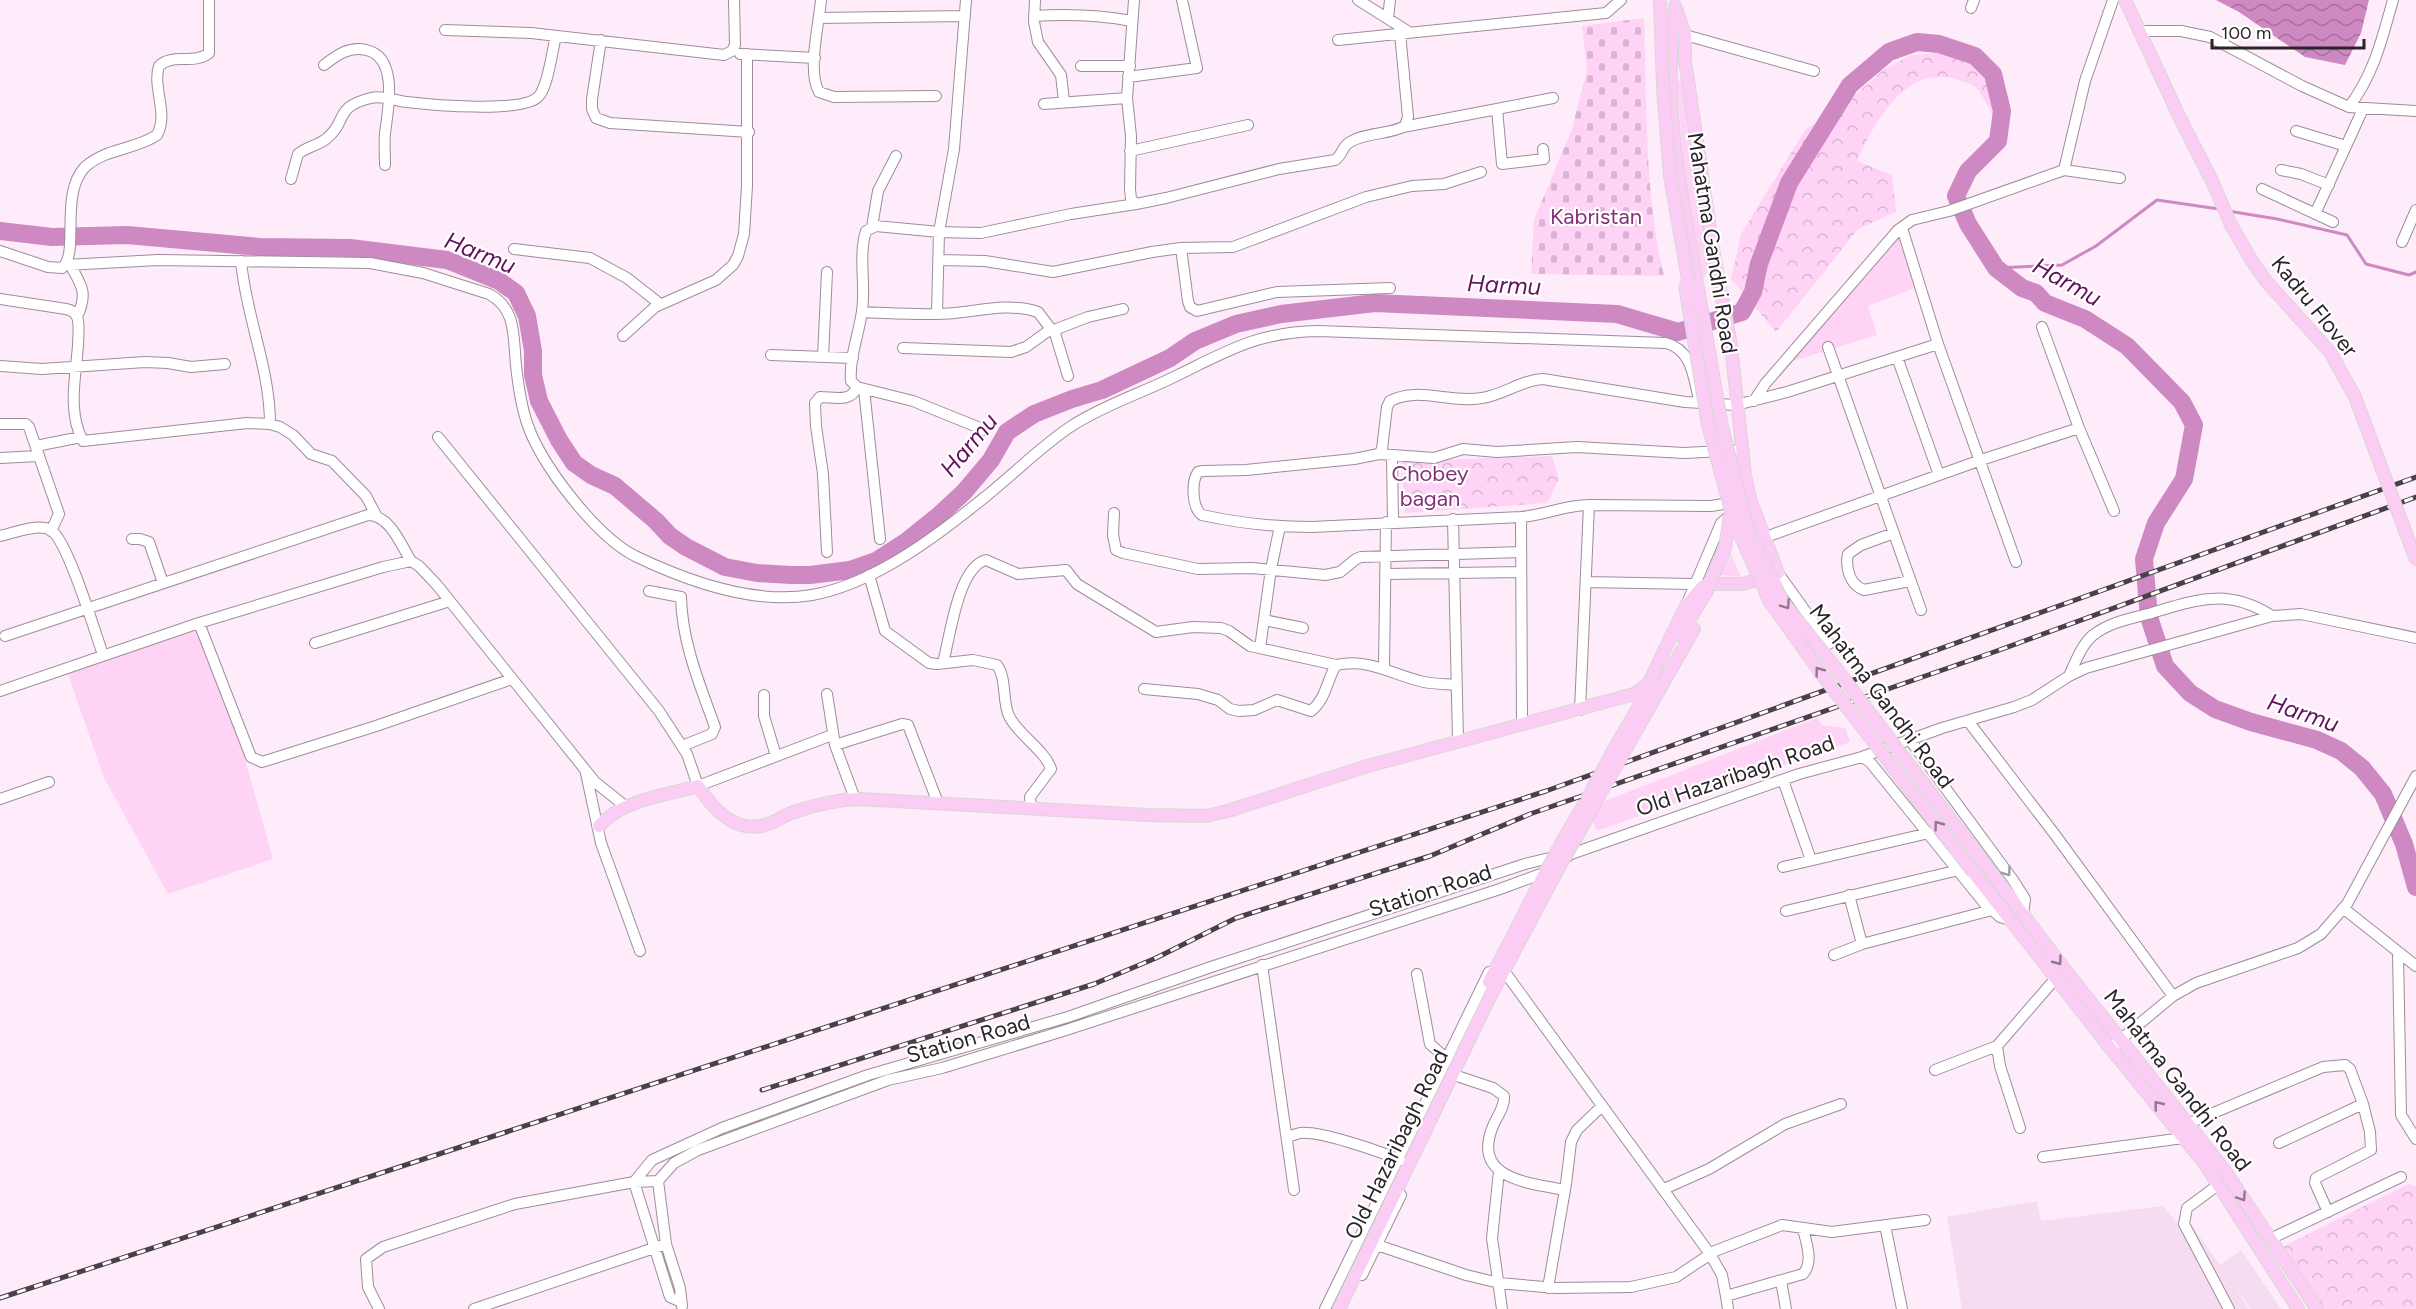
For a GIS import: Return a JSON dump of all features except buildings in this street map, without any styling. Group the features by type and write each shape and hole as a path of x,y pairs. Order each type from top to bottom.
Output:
{"main road":[{"name":"Mahatma Gandhi Road","path":"1658,0 1661,113 1669,182 1722,427 1748,530 1783,602 1836,667 2023,914 2218,1185 2298,1309"},
{"path":"1593,797 1628,745 1712,589 1725,548 1730,516 1670,176 1658,0"},
{"name":"Kadru Flover","path":"2125,0 2231,225 2252,261 2266,281 2330,352 2343,372 2355,397 2416,560"},
{"name":"Mahatma Gandhi Road","path":"1673,2 1672,116 1708,425 1734,522 1770,602 1820,672 2055,979 2187,1124 2223,1168 2317,1309"},
{"path":"1327,1309 1514,931 1570,839 1593,797 1614,749 1727,565 1734,541 1737,517 1709,378 1676,190 1669,104 1673,2"},
{"path":"599,826 609,814 625,806 698,786 722,814 737,826 749,828 766,825 794,812 855,799 1206,816 1364,767 1634,694 1648,684 1686,606 1702,587 1712,584 1743,584 1778,573 1750,499 1736,405 1731,345 1713,250 1688,83 1685,35 1673,2"},
{"name":"Old Hazaribagh Road","path":"1339,1309 1548,872"}],"street":[{"path":"209,0 208,53 198,59 169,60 159,66 162,123 157,135 141,143 105,154 86,167 77,177 69,214 68,265 84,290 82,308 77,316 74,409 81,437 87,441 247,423 270,424 287,431 311,454 332,461 366,496 376,515 387,523 411,561 426,573 450,601 595,782 625,806"},
{"path":"730,54 735,45 734,0"},
{"path":"821,0 815,58 816,86 825,95 936,96"},
{"path":"937,313 939,232 954,149 966,0"},
{"path":"1035,0 1034,16 1038,42 1060,75 1064,101"},
{"path":"1134,0 1127,98 1130,196 1132,202 1136,204"},
{"path":"1081,66 1129,72 1197,68 1182,0"},
{"path":"1358,0 1388,18 1405,33 1408,122 1403,127"},
{"path":"1388,18 1390,0"},
{"path":"1338,40 1606,13 1621,0"},
{"path":"2064,170 2085,81 2113,0"},
{"path":"2349,107 2366,84 2375,63 2393,0"},
{"path":"1034,16 1058,14 1132,21"},
{"path":"819,18 965,16"},
{"path":"445,30 490,30 601,40 718,55 747,54 815,58"},
{"path":"2139,31 2181,31 2210,37 2302,86 2349,107 2416,111"},
{"path":"1685,35 1814,71"},
{"path":"291,179 298,154 329,136 349,106 377,97 421,104 500,106 532,101 540,96 543,90 556,36"},
{"path":"601,40 592,99 592,108 596,118 610,123 749,132"},
{"path":"324,65 349,50 370,51 379,58 387,73 390,99 385,133 385,165"},
{"path":"623,336 644,315 660,304 716,280 733,265 738,256 744,234 749,132 747,54"},
{"path":"1044,104 1127,98"},
{"path":"986,430 913,401 861,388 851,379 862,312 864,237 866,231 872,227 939,232 989,232 1071,214 1166,198 1279,169 1335,160 1341,156 1345,147 1352,141 1403,127 1552,98"},
{"path":"1497,109 1502,165 1545,159 1543,149"},
{"path":"2315,214 2362,109"},
{"path":"1130,151 1248,125"},
{"path":"2296,131 2346,146"},
{"path":"872,227 878,191 896,156"},
{"path":"1754,401 1765,384 1902,228 1912,220 1949,211 2064,170 2120,178"},
{"path":"2281,170 2301,174 2329,185"},
{"path":"939,260 985,261 1053,272 1152,252 1233,247 1366,196 1412,186 1444,184 1481,172"},
{"path":"2262,189 2333,222"},
{"path":"2402,242 2416,210"},
{"path":"1902,228 1938,344 2016,562"},
{"path":"514,249 590,258 627,278 660,304"},
{"path":"1181,249 1188,301 1190,307 1197,311 1277,292 1390,288"},
{"path":"0,251 57,268 68,265 147,260 370,263 445,279 498,299 512,321 523,407 534,440 560,480 591,520 617,545 664,568 737,592 786,597 829,591 886,566 930,538 986,497 1072,426 1126,397 1178,375 1215,355 1244,342 1274,334 1318,331 1666,343 1675,345 1684,352 1700,403"},
{"path":"241,261 245,292 267,384 270,424"},
{"path":"823,357 826,272"},
{"path":"0,299 66,309 77,316"},
{"path":"862,312 937,313 985,308 1038,312 1053,329 1068,376"},
{"path":"903,348 1011,352 1026,347 1053,329 1088,317 1123,309"},
{"path":"2042,327 2079,428 2114,511"},
{"path":"1379,454 1382,449 1387,407 1390,401 1403,395 1459,400 1481,399 1504,393 1534,379 1543,379 1700,403 1736,405 1938,344"},
{"path":"1828,347 1921,610"},
{"path":"771,355 853,358"},
{"path":"1897,357 1939,475"},
{"path":"0,366 42,369 145,362 168,363 191,368 225,364"},
{"path":"861,388 880,538"},
{"path":"827,552 823,474 815,403 820,397 848,397 861,388"},
{"path":"0,424 26,424 59,514 51,531"},
{"path":"1763,538 1880,495 2079,428"},
{"path":"0,458 37,451 81,437"},
{"path":"438,437 659,711 682,746 698,786 776,756 902,724 908,725 938,803"},
{"path":"1742,450 1684,453 1577,447 1497,452 1463,449 1434,458 1379,454 1354,459 1246,470 1203,471 1195,476 1195,507 1202,515 1244,523 1312,527 1521,517 1541,515 1574,505 1711,506 1750,499"},
{"path":"1384,667 1385,574 1392,455"},
{"path":"1686,606 1693,584 1721,523 1750,499"},
{"path":"1580,710 1589,505"},
{"path":"1114,513 1116,550 1198,569 1271,569 1333,575 1346,569 1356,559 1521,552"},
{"path":"5,636 348,521 376,515"},
{"path":"1521,517 1522,724"},
{"path":"1453,519 1458,741"},
{"path":"1260,648 1271,569 1280,526"},
{"path":"0,536 36,528 51,531 66,554 103,655"},
{"path":"1894,533 1861,545 1848,554 1846,561 1851,580 1858,588 1864,590 1911,581"},
{"path":"132,539 140,538 149,542 163,583"},
{"path":"943,663 964,580 978,562 986,560 1018,574 1066,570 1077,584 1156,632 1193,627 1221,628 1246,644 1260,648 1336,665 1355,663 1384,667 1424,682 1457,685"},
{"path":"0,691 199,623 383,567 411,561"},
{"path":"1385,574 1521,572"},
{"path":"1778,573 1829,644"},
{"path":"869,574 885,631 929,663 973,660 993,663 1000,669 1009,717 1049,763 1051,769 1030,797 1031,809"},
{"path":"1586,582 1693,584"},
{"path":"649,591 681,597 681,613 687,645 715,727 712,734 682,746"},
{"path":"2069,676 2090,638 2105,627 2128,619 2200,598 2242,601 2253,604 2272,616"},
{"path":"315,643 450,601"},
{"path":"1862,757 2032,700 2069,676 2131,654 2272,616 2301,614 2416,638"},
{"path":"1264,620 1303,628"},
{"path":"199,623 251,757 262,762 512,679"},
{"path":"1144,689 1198,694 1218,700 1230,709 1239,711 1254,710 1277,700 1311,711 1320,703 1336,665"},
{"path":"764,694 764,716 776,756"},
{"path":"827,694 833,740 855,799"},
{"path":"1968,721 2173,996"},
{"path":"1910,740 2013,880 2025,899 2023,914"},
{"name":"Old Hazaribagh Road","path":"1548,872 1571,854 1783,780 1862,757 1870,762 1992,910 2000,917 2010,920"},
{"path":"585,770 602,843 640,951"},
{"path":"2115,1044 2173,996 2196,983 2312,942 2343,908 2416,776"},
{"path":"1783,780 1811,860"},
{"path":"0,799 49,782"},
{"path":"1783,867 1929,833"},
{"path":"634,1182 652,1160 662,1155 722,1128 868,1075 1068,1017 1222,963 1548,858 1571,854"},
{"path":"1345,1309 1507,975 1571,854"},
{"path":"1327,1309 1497,956 1548,872 1548,858"},
{"path":"1786,910 1959,870"},
{"name":"Station Road","path":"658,1181 674,1163 698,1150 888,1080 953,1065 1548,872"},
{"path":"1849,895 1862,944"},
{"path":"2343,908 2416,966"},
{"path":"1834,955 1862,944 1992,910"},
{"path":"2398,952 2402,1115 2416,1139"},
{"path":"1262,964 1294,1190"},
{"path":"1417,974 1430,1044 1447,1059"},
{"path":"1507,975 1710,1254 1722,1275 1728,1309"},
{"path":"1935,1070 1997,1046 2055,979"},
{"path":"1997,1046 2000,1066 2020,1128"},
{"path":"2187,1124 2323,1067 2345,1065 2349,1069 2363,1104 2370,1132 2370,1150 2316,1178 2315,1183 2328,1212"},
{"path":"1457,1076 1494,1088 1504,1096 1503,1106 1493,1127 1488,1148 1490,1157 1499,1171 1525,1182 1565,1190"},
{"path":"1664,1189 1708,1169 1785,1124 1841,1104"},
{"path":"2279,1143 2363,1104"},
{"path":"1548,1288 1565,1190 1569,1152 1574,1136 1602,1106"},
{"path":"1287,1137 1300,1133 1315,1134 1371,1148 1400,1160"},
{"path":"2043,1157 2183,1138"},
{"path":"1499,1171 1492,1238 1502,1309"},
{"path":"2270,1239 2401,1177"},
{"path":"379,1309 368,1287 366,1259 383,1247 514,1204 634,1182 658,1181 666,1244 680,1288 682,1306"},
{"path":"634,1182 670,1297 682,1306"},
{"path":"2218,1185 2187,1208 2184,1224 2229,1309"},
{"path":"1377,1245 1466,1275 1499,1283 1548,1288 1620,1288 1656,1283 1676,1277 1710,1254 1782,1225 1832,1232 1925,1220"},
{"path":"1885,1226 1902,1309"},
{"path":"1726,1296 1795,1277 1807,1270 1809,1257 1803,1228"},
{"path":"474,1309 505,1304 666,1244"},
{"path":"1781,1281 1786,1309"}],"shaded area":[{"path":"2037,1201 2041,1221 2163,1206 2184,1231 2192,1226 2220,1265 2241,1250 2281,1309 2251,1309 2232,1282 2249,1309 1962,1309 1947,1217"}],"green space":[{"name":"Kabristan","path":"1644,18 1650,180 1664,276 1531,274 1534,220 1572,129 1587,69 1582,26"},
{"path":"1938,53 1964,58 1982,71 1996,96 1998,125 1977,89 1961,81 1942,77 1925,79 1896,98 1873,129 1857,161 1892,175 1896,212 1858,229 1776,332 1731,279 1741,234 1805,130 1854,96 1883,70 1911,55"},
{"path":"1681,78 1711,268 1703,278 1685,181 1677,84"},
{"path":"1899,238 1915,288 1868,306 1877,335 1787,363"},
{"name":"Chobey bagan","path":"1552,456 1559,479 1547,503 1405,513 1401,461"},
{"path":"1721,532 1741,577 1713,574 1709,567"},
{"path":"201,627 238,734 273,859 168,894 104,778 67,671"},
{"path":"1817,718 1822,725 1845,728 1850,742 1597,831 1587,808"},
{"path":"2408,1184 2416,1186 2416,1309 2325,1309 2282,1247"}],"water":[{"path":"2216,0 2369,0 2361,33 2345,65 2305,57 2239,12"}],"waterway":[{"name":"Harmu","path":"0,231 52,237 127,235 260,247 350,248 447,260 499,281 516,293 527,316 533,351 533,375 539,401 574,463 591,475 615,486 670,536 725,567 757,573 810,575 850,570 876,561 907,541 964,492 991,460 1007,432 1034,414 1102,390 1170,358 1195,341 1236,324 1281,314 1375,303 1617,314 1678,332 1742,312 1753,292 1759,264 1789,183 1850,85 1889,52 1917,42 1939,44 1975,56 1993,74 2002,111 1998,141 1968,171 1956,196 1968,224 1996,268 2022,288 2036,293 2045,303 2085,319 2127,346 2182,402 2194,425 2184,479 2156,523 2144,559 2149,617 2165,666 2190,693 2215,709 2251,722 2317,740 2341,751 2362,768 2383,794 2404,844 2416,887"},
{"path":"1996,268 2062,265 2096,246 2157,200 2219,209"},
{"path":"2228,211 2277,219 2347,235 2366,264 2409,275 2416,272"}],"railway":[{"path":"0,1298 1546,791 2416,477"},
{"path":"762,1090 1094,984 1156,958 1236,918 1430,856 1530,814 1994,652 2416,497"}]}
